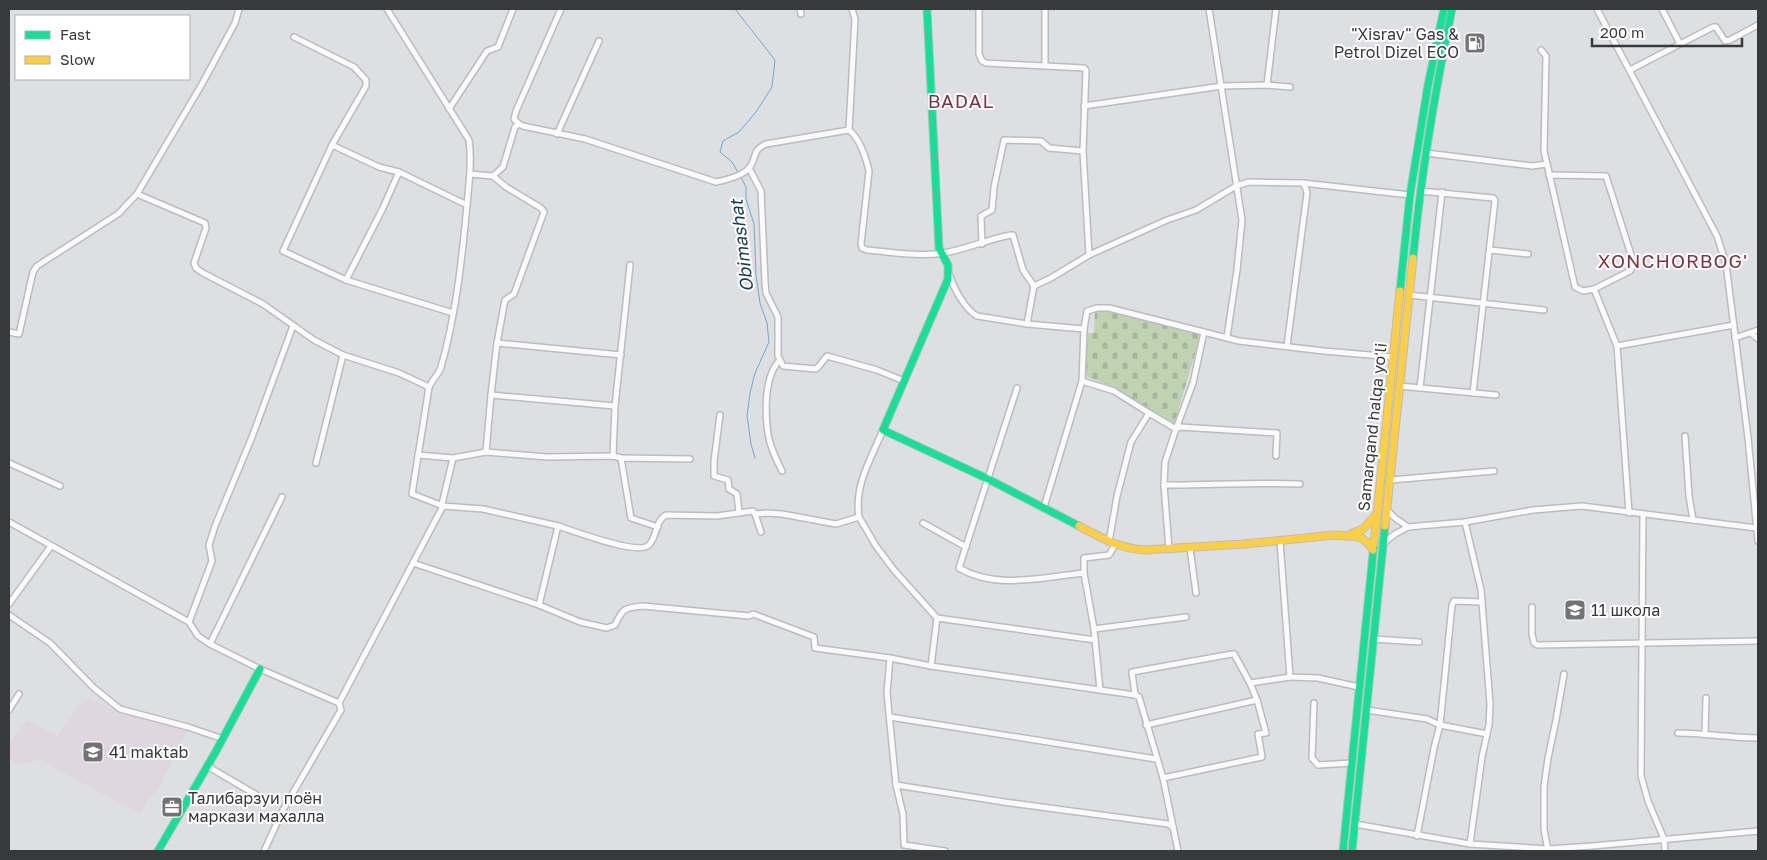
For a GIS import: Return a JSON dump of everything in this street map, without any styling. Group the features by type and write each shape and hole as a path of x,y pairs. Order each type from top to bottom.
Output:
{"main road":[{"path":"927,9 939,248 948,262 949,275 947,284 883,430 988,479 1112,543 1128,549 1190,548 1346,535 1359,532 1367,527 1377,514"},
{"name":"Samarqand halqa yoʻli","path":"1343,851 1410,195 1428,85 1444,9"},
{"name":"Samarqand halqa yoʻli","path":"1352,851 1420,191 1436,86 1452,9"},
{"path":"1428,85 1436,86"},
{"path":"1388,402 1398,402"},
{"path":"1346,535 1360,537 1370,544 1373,550"},
{"path":"1364,634 1374,637"},
{"path":"158,851 223,739 260,669"}],"street":[{"path":"9,332 19,334 37,266 118,214 137,194 202,84 235,23 239,9"},
{"path":"386,9 469,140 470,174 465,241 453,313 440,370 433,378 429,387 412,494 443,505 483,509 558,526 620,545 640,549 650,544 662,518 666,515 717,516 753,511 755,514 782,514 836,524 859,517"},
{"path":"449,109 487,51 498,47 513,9"},
{"path":"561,9 516,111 514,119 519,124 585,139 716,182 730,179 749,168 756,151 766,144 849,130 854,134 870,171 862,248 866,250 942,253 982,244 1010,234 1013,235 1023,270 1034,286 1027,324"},
{"path":"849,130 854,19 852,9"},
{"path":"979,9 979,54 982,61 986,63 1086,69 1083,151 1089,255"},
{"path":"1045,9 1045,66"},
{"path":"1209,9 1242,220 1229,331 1226,337"},
{"path":"1267,85 1276,9"},
{"path":"1597,9 1717,236 1726,264 1748,438 1758,540"},
{"path":"1662,9 1680,44"},
{"path":"1630,70 1713,27 1716,27 1725,41 1758,25"},
{"path":"294,37 354,67 366,80 366,86 332,145 283,252 346,280 453,313"},
{"path":"557,134 599,41"},
{"path":"1541,50 1546,56 1544,151 1549,175 1575,287 1583,291 1594,289 1630,271 1634,264 1606,176 1549,175"},
{"path":"1084,106 1222,86 1267,85 1290,87"},
{"path":"493,176 502,167 515,127 519,124"},
{"path":"982,244 981,216 992,210 994,186 1004,140 1041,141 1050,148 1083,151"},
{"path":"332,145 379,167 399,172 467,205"},
{"path":"1426,153 1532,166 1547,164"},
{"path":"749,168 761,191 765,288 778,316 779,361 784,366 816,368 827,356 877,370 904,381"},
{"path":"346,280 399,172"},
{"path":"470,174 493,176 506,187 542,208 544,212 514,294 505,300 497,343 486,452"},
{"path":"1034,286 1089,255 1167,220 1202,207 1236,186 1249,182 1303,183 1410,195"},
{"path":"1287,346 1307,193 1303,183"},
{"path":"1420,191 1442,192 1492,198 1495,200 1473,393"},
{"path":"1420,388 1442,192"},
{"path":"137,194 205,223 206,228 194,263 196,268 263,304 314,340 344,355 399,373 429,387"},
{"path":"1490,250 1528,254"},
{"path":"613,456 615,406 630,265"},
{"path":"949,275 953,286 972,313 984,318 1084,329"},
{"path":"1594,289 1617,346 1629,513"},
{"path":"1409,295 1544,310"},
{"path":"1044,507 1082,381 1084,329 1087,312 1097,308 1108,308 1240,341 1324,352 1393,356"},
{"path":"189,622 212,561 209,545 215,526 252,437 293,326"},
{"path":"1617,346 1734,326"},
{"path":"1735,338 1752,334 1758,330"},
{"path":"1169,549 1164,485 1165,462 1193,383 1204,332"},
{"path":"1752,334 1758,340"},
{"path":"497,343 621,355"},
{"path":"316,463 344,355"},
{"path":"779,361 773,368 767,412 768,434 773,452 782,471"},
{"path":"1082,381 1114,391 1176,429 1180,427 1277,433 1276,456"},
{"path":"1399,386 1496,395"},
{"path":"1017,388 960,568 981,577 1014,580 1084,573"},
{"path":"492,395 615,406"},
{"path":"1100,690 1094,629 1084,573 1084,558 1109,555 1117,496 1131,442 1149,413"},
{"path":"720,415 714,476 728,480 729,489 737,494 739,513"},
{"path":"883,430 860,483 857,497 859,517 876,546 894,570 937,618 1095,640"},
{"path":"1685,436 1689,496 1693,520"},
{"path":"418,455 453,458 486,452 547,457 613,456 621,458 690,459"},
{"path":"264,851 283,810 341,710 339,703 443,505 453,458"},
{"path":"621,458 631,518 658,527"},
{"path":"9,463 60,486"},
{"path":"1391,480 1494,470"},
{"path":"1164,485 1219,485 1269,482 1300,484"},
{"path":"210,644 282,497"},
{"path":"1384,543 1408,527 1465,522 1533,510 1582,506 1756,528"},
{"path":"1387,510 1408,527"},
{"path":"755,514 761,532"},
{"path":"1643,515 1641,776 1648,801 1664,839 1665,851"},
{"path":"9,522 189,622 198,636 210,644 260,669 339,703"},
{"path":"1465,522 1482,590 1490,704 1489,725 1470,844"},
{"path":"923,523 966,547"},
{"path":"539,606 558,526"},
{"path":"1280,540 1290,676"},
{"path":"9,604 51,546"},
{"path":"1190,548 1196,593"},
{"path":"414,563 580,622 607,628 616,625 621,612 627,608 643,606 749,616 753,614 814,637 815,648 1135,695 1139,697 1163,778 1178,851"},
{"path":"1418,836 1440,725 1452,605 1454,601 1482,602"},
{"path":"1532,607 1532,634 1534,643 1537,645 1758,641"},
{"path":"9,615 50,643 94,688 120,710 188,727 223,739"},
{"path":"1094,629 1186,617"},
{"path":"931,666 937,618"},
{"path":"1374,637 1419,642"},
{"path":"1135,695 1132,672 1234,654 1257,700 1266,733 1258,734 1262,757 1163,778"},
{"path":"890,658 887,694 896,785 903,814 903,848 945,851"},
{"path":"1548,850 1544,829 1544,787 1564,674"},
{"path":"1250,683 1290,676 1318,678 1359,687"},
{"path":"9,710 19,694"},
{"path":"1705,733 1706,698"},
{"path":"1146,725 1257,700"},
{"path":"1314,703 1312,758 1318,765 1352,762"},
{"path":"1367,710 1427,719 1440,725 1487,734"},
{"path":"890,717 1156,759"},
{"path":"1678,733 1705,733 1758,738"},
{"path":"207,766 255,794"},
{"path":"896,785 1173,826"},
{"path":"1355,824 1470,844 1548,850 1758,831"}],"shaded area":[{"name":"41 maktab","path":"88,698 121,713 187,731 156,793 151,796 140,814 40,760 18,764 9,763 9,744 27,720 57,736 80,704 82,705"}],"green space":[{"path":"1106,307 1201,334 1174,424 1114,387 1085,376 1088,333 1094,333 1095,308"}],"waterway":[{"name":"Obimashat","path":"735,9 775,60 772,87 756,112 739,132 723,141 720,152 732,162 739,174"},
{"name":"Obimashat","path":"741,177 746,187 746,199 754,224 756,274 760,303 767,323 769,342 755,373 747,416 755,458"}],"traffic: fast":[{"path":"927,9 939,248 948,265 948,279 883,430 988,479 1079,526"},
{"path":"1400,291 1410,195 1428,85 1444,9"},
{"path":"1413,258 1429,133 1452,9"},
{"path":"1352,851 1385,526"},
{"path":"1343,851 1374,544"},
{"path":"158,851 215,753 260,669"}],"traffic: slow":[{"path":"1385,526 1413,258"},
{"path":"1374,544 1400,291"},
{"path":"1351,534 1363,529 1377,514"},
{"path":"1079,526 1118,545 1144,550 1244,544 1334,535 1360,537 1373,550"}],"place":[{"name":"\"Xisrav\" Gas & Petrol Dizel ECO","path":"1475,43"},
{"name":"11 школа","path":"1575,610"},
{"name":"41 maktab","path":"93,752"},
{"name":"Талибарзуи поён маркази махалла","path":"172,807"}],"district":[{"name":"BADAL","path":"961,100"},
{"name":"XONCHORBOG'","path":"1673,260"}]}
